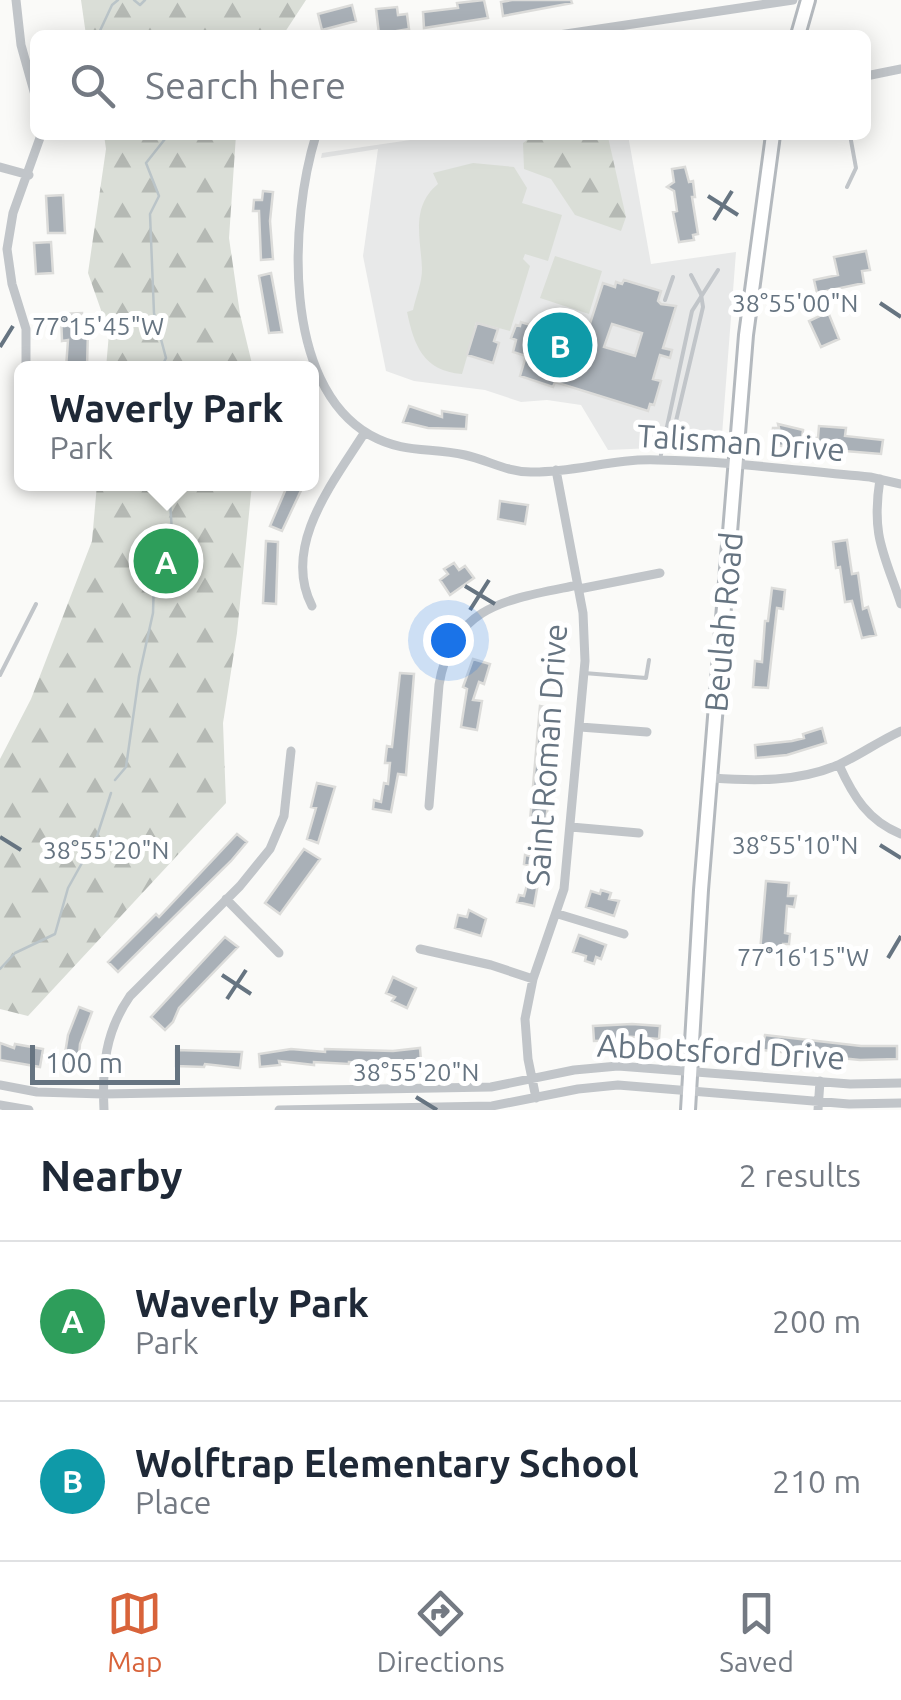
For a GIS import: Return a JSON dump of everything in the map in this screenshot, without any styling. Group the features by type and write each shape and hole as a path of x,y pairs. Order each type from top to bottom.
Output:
{"main road":[{"path":"798,30 800,1"},
{"name":"Beulah Road","path":"688,1110 753,272 772,140"}],"street":[{"path":"16,0 21,45 30,77"},
{"path":"595,30 800,1"},
{"path":"871,75 901,69"},
{"path":"26,361 26,329 12,284 7,249 13,213 40,140"},
{"name":"Talisman Drive","path":"313,361 298,274 297,232 302,182 315,140"},
{"path":"0,167 29,174"},
{"name":"Talisman Drive","path":"319,375 328,394 365,432 410,450 465,454 512,471 660,460 901,484"},
{"path":"312,606 303,578 307,537 321,501 365,432"},
{"name":"Saint Roman Drive","path":"536,1098 525,1019 533,979 558,914 572,827 584,674 585,634 556,470"},
{"path":"880,479 876,507 878,539 901,604"},
{"path":"430,806 442,668 466,624 488,608 513,598 660,574"},
{"path":"580,728 647,732"},
{"path":"712,778 782,780 839,764 901,731"},
{"path":"104,1110 107,1042 120,1010 260,863 278,833 288,797 290,751"},
{"path":"839,764 851,791 869,814 901,834"},
{"path":"572,827 639,833"},
{"path":"226,899 278,953"},
{"path":"558,914 624,934"},
{"path":"420,949 533,979"},
{"name":"Abbotsford Drive","path":"0,1085 37,1092 103,1094 491,1086 600,1066 820,1082 901,1083"},
{"path":"819,1106 820,1082"},
{"name":"Abbotsford Drive","path":"278,1110 492,1106 601,1086 689,1090 819,1106 901,1102"},
{"path":"0,1104 28,1110"}],"lane":[{"path":"847,187 856,168 851,140"},
{"path":"660,460 692,311 718,270"},
{"path":"668,431 676,421 703,306 692,275"},
{"path":"665,300 673,277"},
{"path":"0,675 36,604"},
{"path":"584,674 646,678 650,660"}],"shaded area":[{"path":"410,140 629,140 651,264 736,252 721,448 712,453 653,448 608,450 581,405 547,400 521,402 485,390 414,381 386,371 363,256 378,149 321,158 322,153"}],"green space":[{"path":"81,0 306,0 286,30 85,30"},
{"path":"105,140 236,140 229,238 251,361 107,361 109,333 88,273"},
{"path":"609,140 626,217 621,231 575,215 551,179 524,169 523,143"},
{"path":"473,163 514,167 527,188 522,203 562,215 548,261 525,254 523,259 530,266 510,331 476,322 474,328 481,331 473,336 462,374 429,362 417,345 407,312 413,310 421,279 420,213 438,184 433,173"},
{"path":"555,256 602,271 589,314 540,298"},
{"path":"96,491 251,491 237,633 223,723 226,803 28,1016 0,1009 0,759 31,699 92,541"}],"building":[{"path":"484,0 488,18 424,28 423,12"},
{"path":"501,2 572,3 503,16"},
{"path":"352,5 356,21 322,30 318,14"},
{"path":"397,7 398,15 407,14 409,29 379,30 376,9"},
{"path":"685,167 689,182 693,181 698,234 693,235 694,240 679,242 673,212 677,211 674,191 667,187 674,182 672,169"},
{"path":"263,191 273,192 273,259 261,260 259,211 253,211 254,200 262,200"},
{"path":"63,195 65,233 48,233 46,196"},
{"path":"51,242 53,273 36,274 34,243"},
{"path":"866,251 870,270 862,271 864,283 817,293 814,280 838,275 834,257"},
{"path":"271,273 282,332 269,333 259,276"},
{"path":"624,280 661,291 661,304 676,306 663,348 672,350 670,358 660,355 653,379 661,381 654,405 650,404 648,411 555,382 553,387 520,376 526,356 513,352 516,340 511,338 516,325 521,322 584,342 603,283 615,287 616,282 622,284","holes":["612,324 642,333 635,356 604,347"]},
{"path":"828,312 839,339 821,347 809,321"},
{"path":"82,313 82,330 88,330 87,361 66,361 68,340 62,341 61,314"},
{"path":"477,323 498,329 494,341 499,343 493,363 467,355"},
{"path":"409,406 442,417 442,411 467,415 466,429 428,428 403,422"},
{"path":"778,424 803,430 802,438 818,438 819,426 846,428 845,436 883,440 881,454 771,445 773,428 779,428"},
{"path":"285,491 301,491 282,531 270,526"},
{"path":"500,501 528,505 525,524 498,519"},
{"path":"847,540 852,574 858,573 863,609 868,607 876,635 862,638 852,601 845,602 833,542"},
{"path":"266,541 278,542 276,604 263,603"},
{"path":"454,563 459,570 465,566 474,578 450,595 440,580 448,574 444,569"},
{"path":"772,588 785,590 783,609 777,608 768,688 753,687 755,661 762,662"},
{"path":"473,659 490,664 484,684 479,682 473,700 482,701 477,730 461,727 467,689 463,687"},
{"path":"400,673 414,674 406,775 398,774 391,812 373,809 374,800 381,802 384,783 388,784 390,763 385,763 387,746 392,747"},
{"path":"540,706 556,709 546,823 530,821"},
{"path":"822,728 826,743 787,755 756,758 755,745 804,738 803,734"},
{"path":"317,783 335,787 318,843 307,839 316,808 311,807"},
{"path":"237,834 247,842 231,861 118,972 108,962 156,914 159,917"},
{"path":"534,836 546,839 534,906 517,902 519,895 524,896 532,866 524,864 525,855 531,856"},
{"path":"304,849 320,859 280,914 265,903"},
{"path":"766,881 789,883 788,896 796,896 794,907 787,906 785,933 790,934 789,944 783,944 782,954 760,952"},
{"path":"601,890 611,893 609,899 619,901 614,916 586,907 591,891 600,894"},
{"path":"469,910 486,919 481,936 455,928 458,915 467,917"},
{"path":"579,935 606,945 601,959 596,957 594,964 573,952"},
{"path":"225,937 238,947 179,1008 165,1030 151,1017"},
{"path":"393,977 416,988 407,1008 392,1001 395,997 386,993"},
{"path":"79,1007 92,1012 80,1044 78,1068 63,1066 68,1035"},
{"path":"593,1026 660,1026 659,1039 623,1036 623,1040 594,1041"},
{"path":"765,1035 897,1046 897,1059 860,1060 762,1050"},
{"path":"0,1043 14,1048 15,1044 43,1049 40,1067 0,1060"},
{"path":"420,1048 421,1061 314,1065 279,1061 280,1065 260,1067 259,1054 291,1049 325,1052"},
{"path":"176,1050 242,1052 240,1068 176,1066"}],"waterway":[{"path":"100,30 118,0"},
{"path":"134,0 140,5 145,0"},
{"path":"164,140 146,163 159,196 150,214 154,313 164,361"},
{"path":"115,780 126,767 153,613 154,580 172,531 170,503"},
{"path":"0,969 15,953 55,934 68,888 97,836 111,793"}],"place":[{"name":"Wolftrap Elementary School","path":"560,345"},
{"name":"Waverly Park","path":"166,561"}]}
